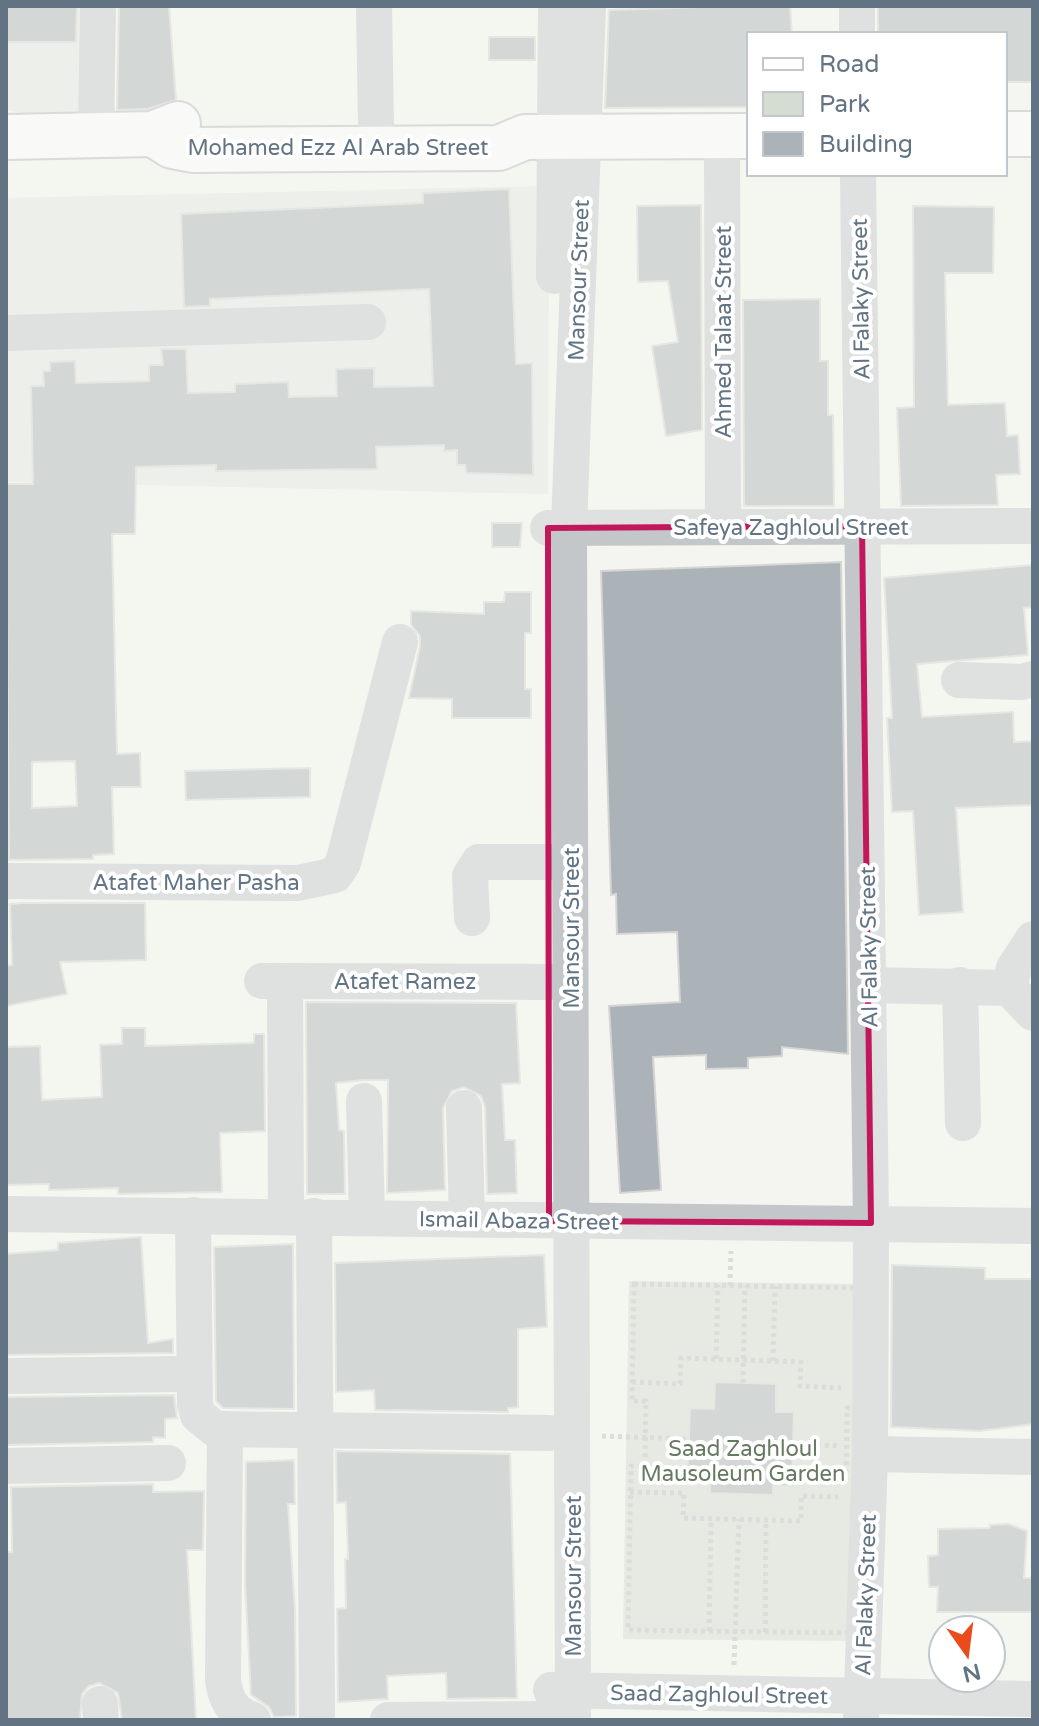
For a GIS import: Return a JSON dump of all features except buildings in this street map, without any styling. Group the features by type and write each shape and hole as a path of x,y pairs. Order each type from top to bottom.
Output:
{"main road":[{"name":"Mohamed Ezz Al Arab Street","path":"6,137 153,134 162,128 184,123 500,126 555,137"},
{"name":"Mohamed Ezz Al Arab Street","path":"153,134 172,146 193,150 499,148 555,137 736,136"},
{"path":"1007,134 1033,134"}],"street":[{"path":"96,135 98,6"},
{"path":"374,6 376,125"},
{"path":"555,137 556,6"},
{"path":"555,137 588,6"},
{"path":"857,6 857,32"},
{"name":"Ahmed Talaat Street","path":"723,527 736,136"},
{"name":"Mansour Street","path":"555,137 559,528 559,1708"},
{"name":"Al Falaky Street","path":"858,176 871,1223 859,1449 861,1709"},
{"path":"6,333 368,322"},
{"name":"Safeya Zaghloul Street","path":"559,528 1033,526"},
{"name":"Mansour Street","path":"559,528 548,862 549,982 560,1221 549,1433 559,1708"},
{"name":"Atafet Maher Pasha","path":"6,881 298,883 335,875 343,863 400,642"},
{"path":"959,680 1022,682 1033,679"},
{"path":"472,918 470,876 479,862 548,862"},
{"path":"868,985 960,985 1021,1001 1014,968 1033,939"},
{"name":"Atafet Ramez","path":"300,1216 273,981 549,982"},
{"path":"960,985 963,1123"},
{"path":"364,1101 367,1218"},
{"path":"464,1108 467,1219"},
{"name":"Ismail Abaza Street","path":"6,1214 1033,1226"},
{"path":"193,1215 195,1404 205,1423 225,1429 549,1433"},
{"path":"300,1216 315,1430 317,1720"},
{"path":"6,1376 179,1374"},
{"path":"225,1429 224,1694 231,1707 253,1720"},
{"path":"859,1449 1033,1457"},
{"path":"6,1466 168,1463"},
{"name":"Saad Zaghloul Street","path":"388,1720 559,1708 861,1709 1033,1699"}],"path":[{"path":"634,1284 859,1288 857,1408 847,1408 859,1449 846,1480 855,1480 852,1633 628,1630 631,1466 645,1466 646,1401 632,1401 634,1284"},
{"path":"716,1359 718,1285"},
{"path":"743,1383 745,1286"},
{"path":"773,1361 775,1286"},
{"path":"632,1382 680,1384 681,1358 716,1359 801,1362 800,1386 857,1389"},
{"path":"627,1437 689,1439"},
{"path":"793,1444 859,1449"},
{"path":"630,1492 684,1493 683,1518 801,1521 801,1496 855,1497"},
{"path":"709,1631 711,1519"},
{"path":"735,1640 739,1519"},
{"path":"765,1632 766,1520"}],"highlighted area":[{"path":"862,526 871,1223 549,1221 548,528"}],"shaded area":[{"path":"6,6 100,6 92,124 6,110"},
{"path":"549,186 548,494 6,482 6,198"}],"green space":[{"name":"Saad Zaghloul Mausoleum Garden","path":"629,1281 863,1284 857,1641 623,1639"}]}
